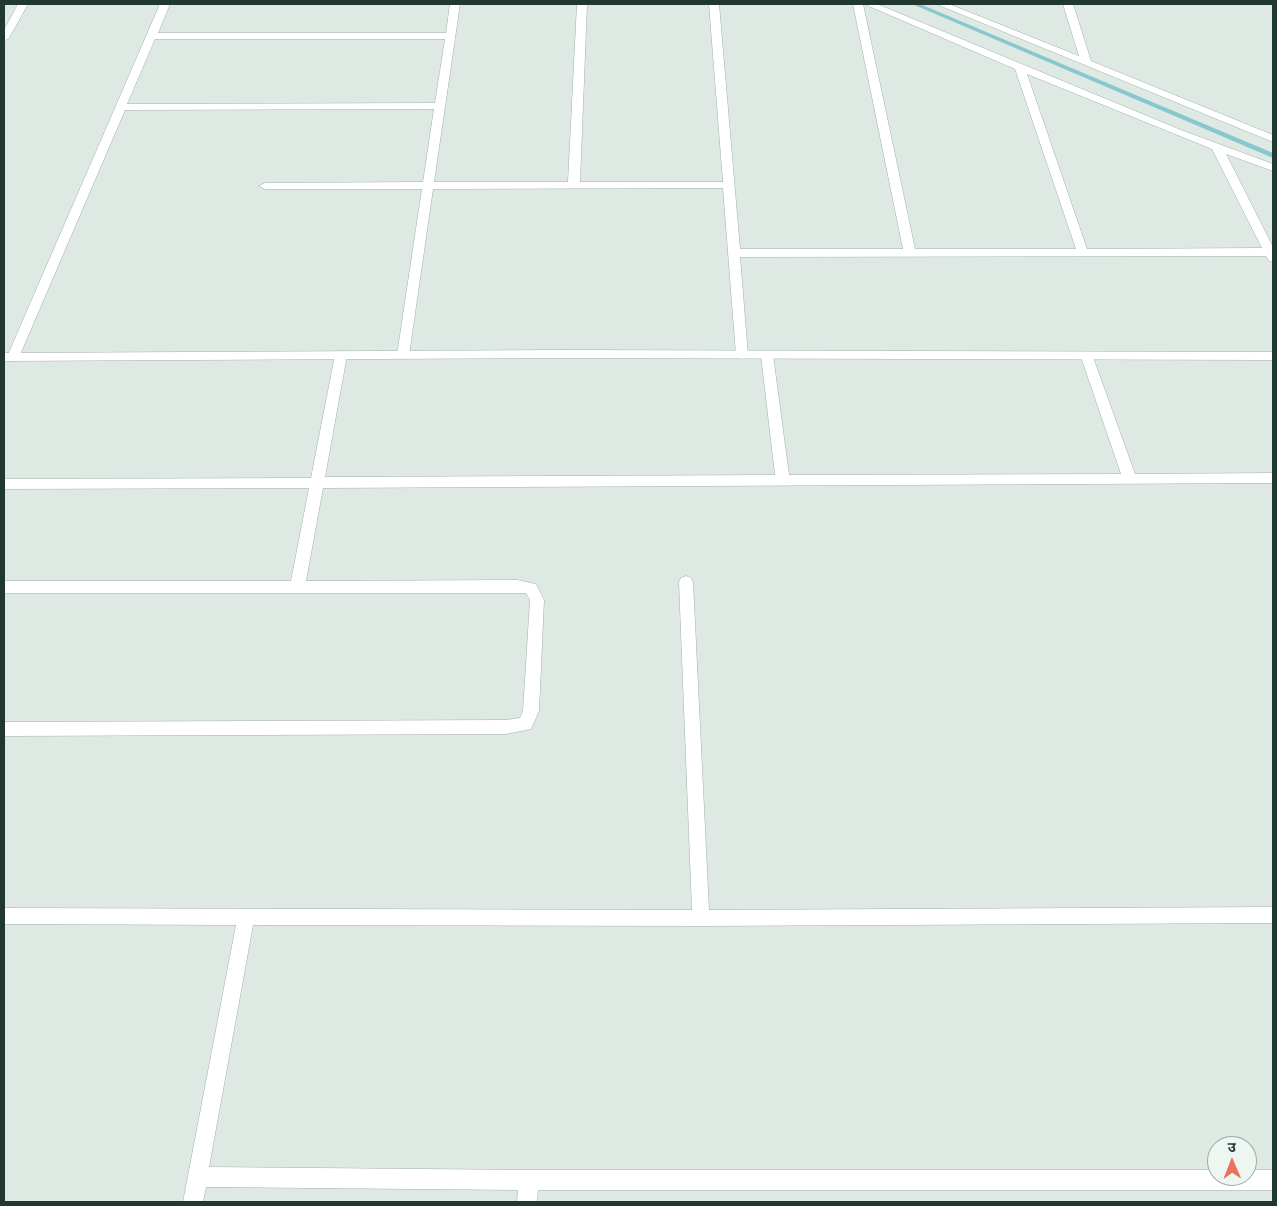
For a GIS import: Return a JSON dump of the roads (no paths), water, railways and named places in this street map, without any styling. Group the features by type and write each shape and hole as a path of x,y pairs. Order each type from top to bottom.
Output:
{"street":[{"path":"4,38 23,4"},
{"path":"164,4 8,357 341,355 1273,356"},
{"path":"403,355 456,4"},
{"path":"574,185 582,4"},
{"path":"714,4 742,355"},
{"path":"858,4 910,253"},
{"path":"869,4 1020,67 1273,168"},
{"path":"941,4 1273,139"},
{"path":"1068,4 1086,63"},
{"path":"150,36 451,36"},
{"path":"1020,67 1083,253"},
{"path":"120,107 440,106"},
{"path":"734,253 1272,255 1216,146"},
{"path":"265,186 728,185"},
{"path":"297,586 341,355"},
{"path":"767,356 783,480"},
{"path":"1087,357 1130,479"},
{"path":"4,484 1273,478"},
{"path":"686,582 701,918"},
{"path":"4,587 517,586 531,588 537,600 531,710 525,724 506,727 4,728"},
{"path":"4,916 701,918 1273,915"},
{"path":"193,1202 246,917"},
{"path":"197,1177 528,1180 1273,1180"},
{"path":"528,1180 528,1202"}],"waterway":[{"path":"915,4 1273,156"}]}
